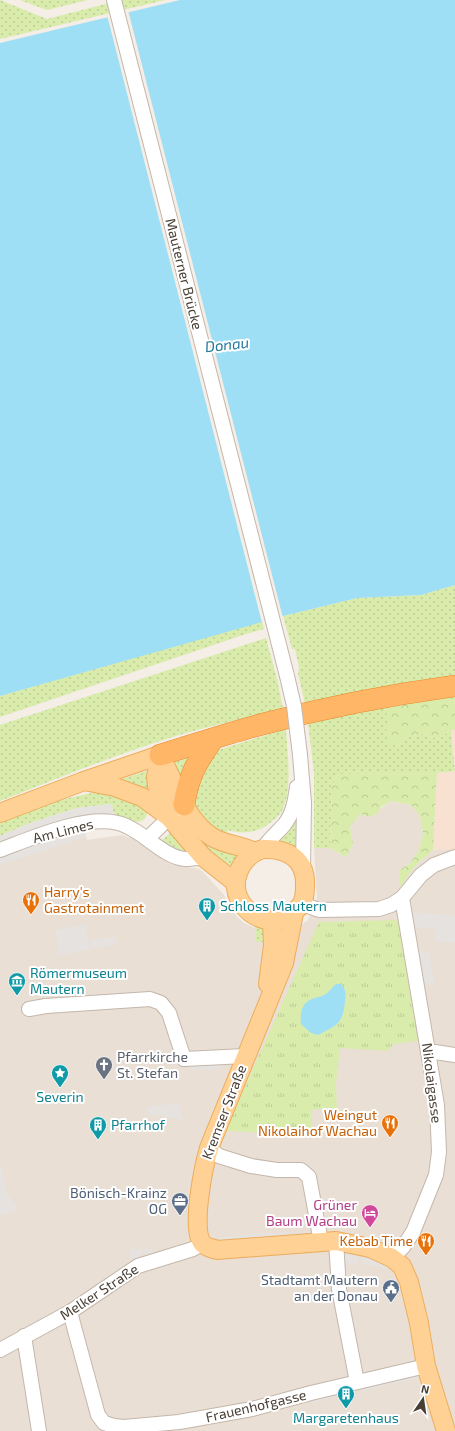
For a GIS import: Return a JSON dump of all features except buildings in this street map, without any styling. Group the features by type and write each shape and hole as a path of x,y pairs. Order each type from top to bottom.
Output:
{"highway":[{"path":"160,755 258,725 354,703 455,686"},
{"path":"176,811 195,766 213,739"}],"main road":[{"path":"0,813 84,781 160,755 176,811 203,857 236,883"},
{"path":"84,781 115,787 176,811 197,824 212,837 228,844 259,850 274,849 286,852 295,858 303,868 305,892 298,908 284,919 272,922 261,919 252,914 240,902 236,883 241,866 248,857 259,850"},
{"name":"Kremser Straße","path":"202,1244 199,1237 198,1204 204,1164 245,1056 284,963 298,908"},
{"name":"Kremser Straße","path":"265,1007 274,945 272,922"},
{"path":"202,1244 208,1248 217,1250 329,1241 370,1248 392,1258 402,1266 409,1282 419,1323 426,1366 446,1431"}],"street":[{"name":"Mauterner Brücke","path":"114,0 287,676 295,713 300,760"},
{"path":"259,850 284,825 291,814 295,802 300,760"},
{"path":"300,760 304,804 303,868"},
{"path":"147,839 176,811"},
{"name":"Am Limes","path":"0,850 69,826 105,822 118,823 130,828 175,856 185,859 203,857"},
{"path":"298,908 319,910 379,909 391,905 402,898 421,875 434,865 455,857"},
{"name":"Nikolaigasse","path":"392,1258 403,1247 414,1232 436,1175 439,1152 437,1105 402,898"},
{"path":"29,1009 46,1006 150,999 161,1003 169,1013 184,1059 245,1056"},
{"path":"429,1053 435,1052 455,1056"},
{"path":"209,1148 219,1156 250,1166 277,1170 300,1170 306,1173 309,1177 329,1241 357,1382"},
{"name":"Melker Straße","path":"0,1350 70,1312 138,1266 193,1249 202,1244"},
{"name":"Frauenhofgasse","path":"70,1312 98,1415 104,1422 114,1426 124,1427 179,1422 252,1409 426,1366"},
{"path":"24,1336 39,1431"}],"shaded area":[{"path":"451,730 455,730 455,764"},
{"path":"455,771 455,850 433,850 437,773"},
{"path":"392,801 411,805 420,816 423,834 418,852 410,863 400,870 400,886 415,866 433,850 455,850 455,1431 0,1431 0,836 113,813 82,820 87,840 122,835 131,838 170,864 199,869 224,895 237,917 244,923 257,929 270,931 287,929 301,925 307,921 314,909 317,897 314,848 330,848 346,857 353,844 350,826 361,814 368,817"},
{"path":"112,804 113,813 82,820 86,837 0,865 0,836 30,823 77,808"},
{"path":"412,912 455,916 455,943 436,941 436,929 411,927"},
{"path":"85,925 90,949 59,955 55,930"},
{"path":"116,937 117,945 92,949 91,940"},
{"path":"416,949 429,952 435,986 422,983"},
{"path":"221,1063 221,1069 188,1070 188,1064"},
{"path":"179,1103 182,1119 149,1115 147,1107"},
{"path":"0,1166 3,1172 6,1192 16,1205 17,1211 0,1215"},
{"path":"286,1232 311,1232 311,1236 219,1243 219,1237"},
{"path":"130,1249 152,1249 152,1253 141,1253 141,1258 130,1259"},
{"path":"343,1250 357,1253 358,1264 343,1263"},
{"path":"362,1254 387,1264 387,1269 363,1264"},
{"path":"417,1372 418,1378 362,1391 360,1385"},
{"path":"352,1387 353,1393 313,1402 312,1396"}],"green space":[{"path":"0,0 47,19 121,0 165,0 0,39"},
{"path":"20,0 88,0 47,10"},
{"path":"455,585 455,677 305,704 298,673 299,667 295,649 292,649 283,616 357,598 421,595"},
{"path":"262,621 264,629 0,717 0,696"},
{"path":"266,638 283,709 234,720 154,743 0,801 0,725"},
{"path":"455,694 455,730 451,730 439,739 422,734 406,737 396,746 389,744 385,734 390,722 386,713 390,705"},
{"path":"390,705 390,722 385,734 396,746 406,737 422,734 439,739 451,730 455,771 437,773 338,774 332,786 330,848 314,848 314,773 308,723"},
{"path":"286,729 289,773 287,795 280,814 266,826 252,831 238,832 228,830 225,836 215,831 192,804 207,758 218,750"},
{"path":"191,757 181,786 172,763"},
{"path":"146,771 155,795 122,781 122,779"},
{"path":"437,773 433,850 415,866 400,887 400,870 410,863 418,852 423,834 420,816 411,805 392,801 381,807 377,814 368,817 361,814 350,826 353,844 346,857 330,848 332,786 338,774"},
{"path":"96,792 114,792 148,809 146,816 139,822 134,822 113,813 112,804 77,808 30,823 0,836 0,822 56,801"},
{"path":"293,821 297,823 297,849 277,842"},
{"path":"173,831 192,851 180,851 162,840"},
{"path":"197,839 215,848 243,851 232,866 223,865"},
{"path":"399,920 418,1041 393,1044 388,1051 340,1048 336,1084 337,1110 347,1111 347,1117 331,1118 329,1108 311,1110 313,1132 277,1133 227,1131 228,1124 319,922","holes":["330,988 311,1033 310,1000 326,995"]},
{"path":"255,925 264,929 270,942 256,942"}],"water":[{"name":"Donau","path":"180,0 455,0 455,585 421,595 357,598 283,616 0,696 0,43"},
{"path":"336,984 341,984 344,988 346,996 341,1019 335,1026 318,1035 311,1033 301,1024 301,1013 303,1006 308,1001 326,994"}],"pier":[{"path":"128,10 283,618 262,623 107,15"}],"place":[{"name":"Harry's Gastrotainment","path":"31,915"},
{"name":"Schloss Mautern","path":"207,921"},
{"name":"Römermuseum Mautern","path":"17,996"},
{"name":"Pfarrkirche St. Stefan","path":"104,1080"},
{"name":"Severin","path":"60,1088"},
{"name":"Weingut Nikolaihof Wachau","path":"390,1138"},
{"name":"Pfarrhof","path":"98,1140"},
{"name":"Bönisch-Krainz OG","path":"180,1216"},
{"name":"Grüner Baum Wachau","path":"370,1228"},
{"name":"Kebab Time","path":"426,1256"},
{"name":"Stadtamt Mautern an der Donau","path":"391,1303"},
{"name":"Margaretenhaus","path":"346,1409"}]}
